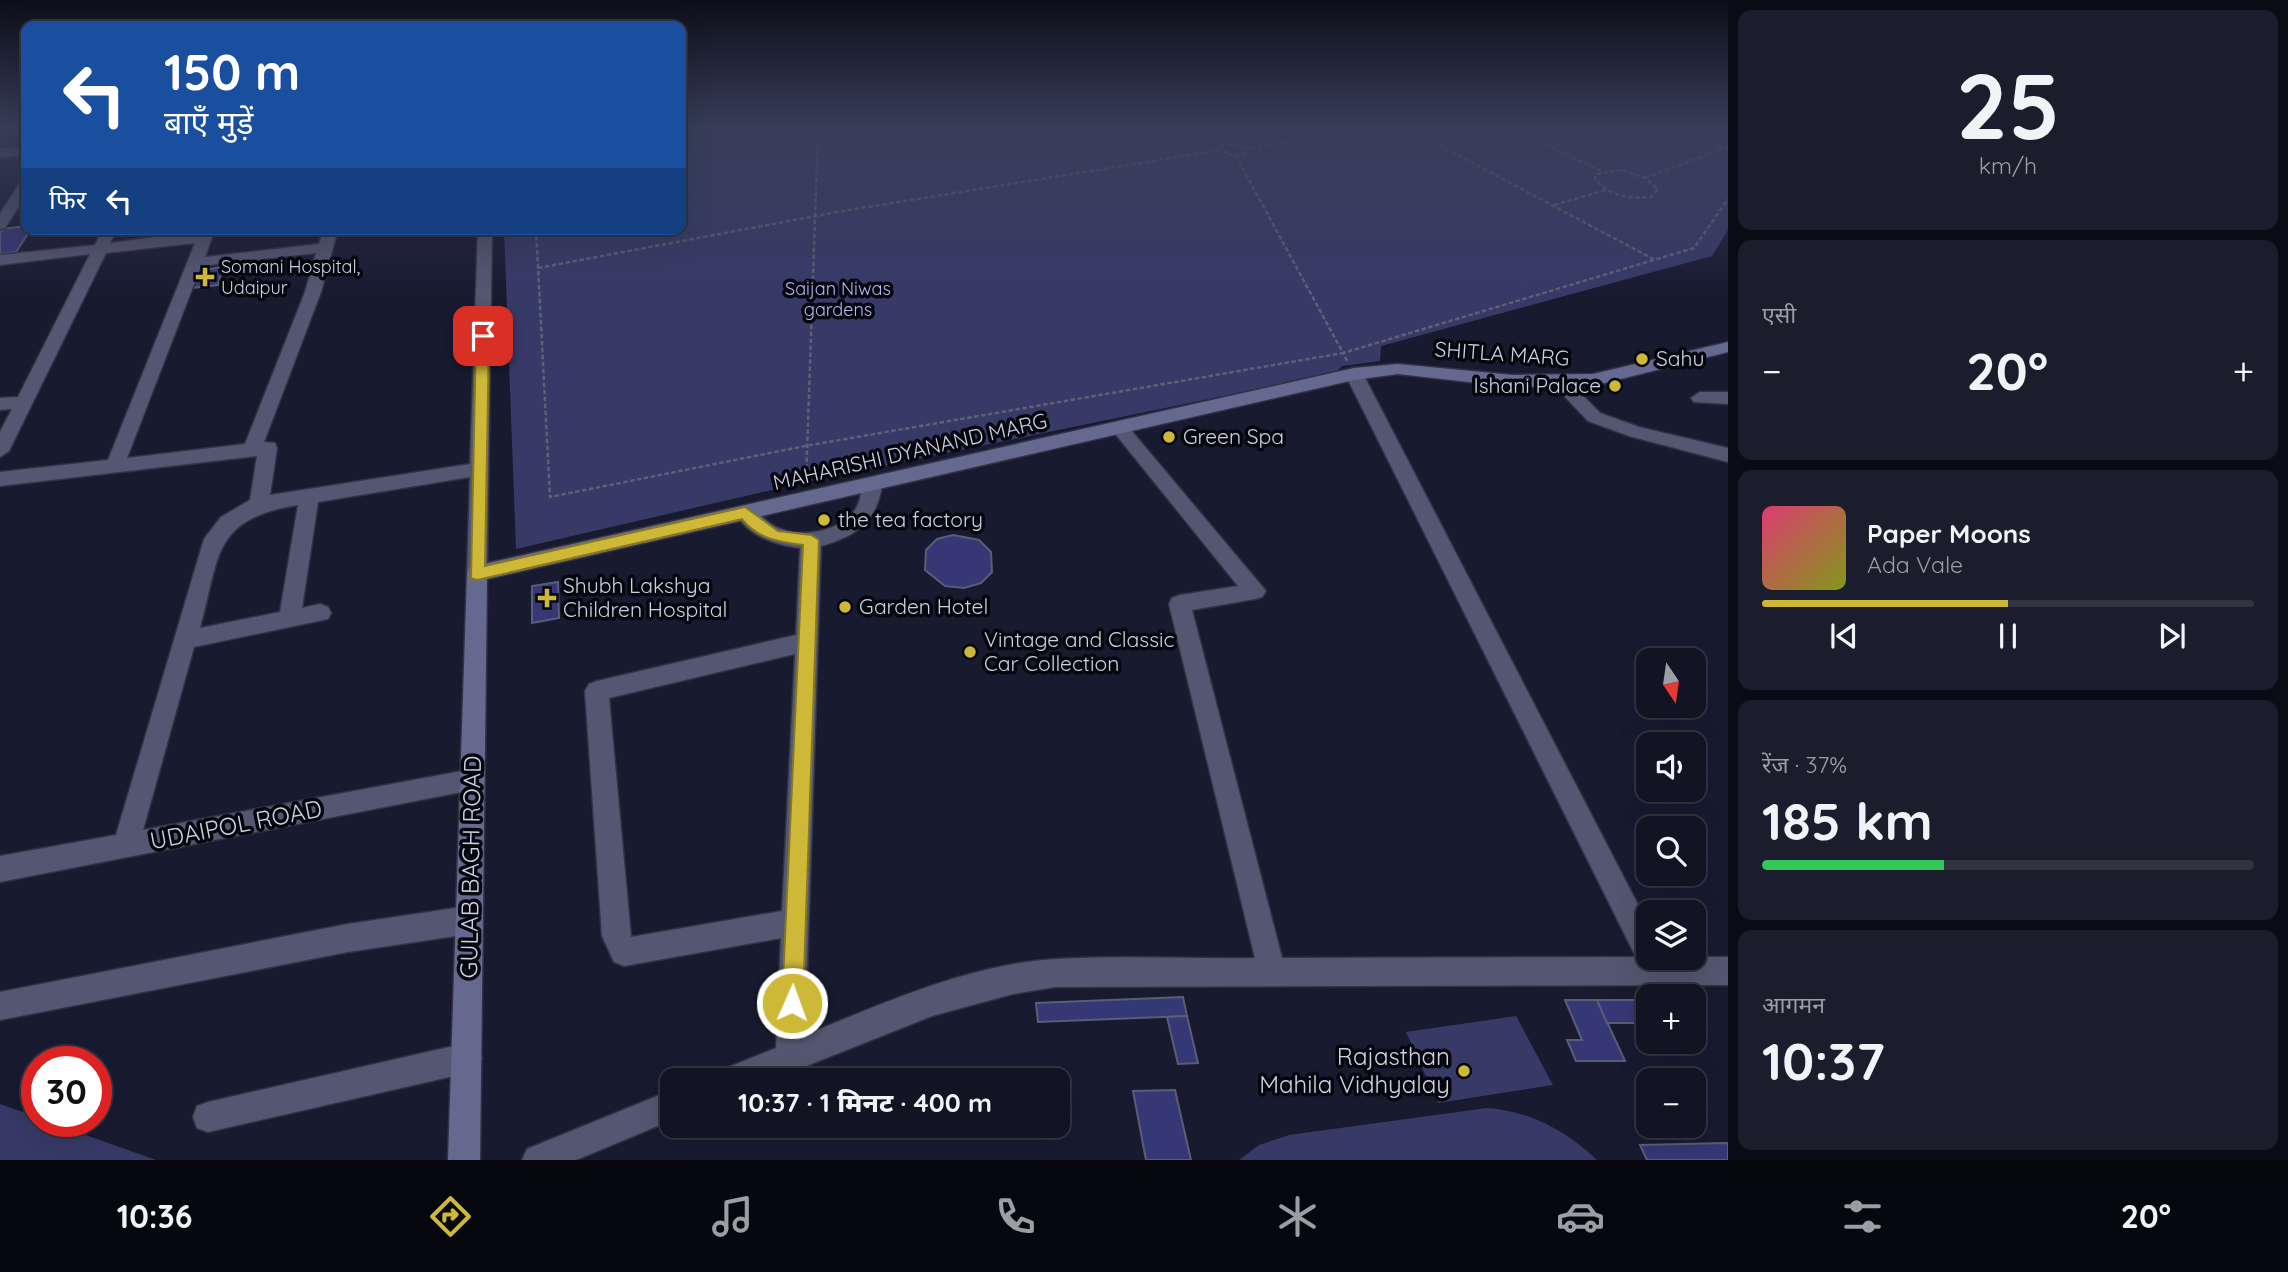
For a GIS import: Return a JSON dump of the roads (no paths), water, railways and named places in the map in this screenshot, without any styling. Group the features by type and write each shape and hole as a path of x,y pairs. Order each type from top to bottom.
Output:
{"main road":[{"name":"SHITLA MARG","path":"1354,374 1398,369 1560,382 1606,378 1728,347"},
{"name":"MAHARISHI DYANAND MARG","path":"477,573 1354,374"},
{"name":"GULAB BAGH ROAD","path":"464,1160 477,573"}],"street":[{"path":"0,225 21,192"},
{"path":"0,451 107,235"},
{"path":"0,260 192,235"},
{"path":"114,466 183,288 198,262 206,235"},
{"path":"252,449 313,292 329,235"},
{"path":"477,573 485,235"},
{"path":"198,262 324,248"},
{"path":"1354,374 1636,929"},
{"path":"1560,382 1594,417 1635,432 1728,455"},
{"path":"1700,398 1728,398"},
{"path":"0,404 24,402"},
{"path":"1119,427 1255,591 1180,604 1272,972"},
{"path":"0,479 268,448 259,504"},
{"path":"126,846 214,539 228,522 259,504 480,469"},
{"path":"745,513 754,524 775,536 811,540 834,536 857,523 872,499 872,484"},
{"path":"290,618 309,495"},
{"path":"790,1057 811,540"},
{"path":"187,639 320,613"},
{"path":"796,922 624,952 616,936 597,691 807,642"},
{"name":"UDAIPOL ROAD","path":"0,869 473,780"},
{"path":"0,1006 348,938 469,920"},
{"path":"764,1068 914,1007 1012,978 1055,972 1272,972 1636,961"},
{"path":"1706,968 1728,971"},
{"path":"208,1117 467,1058"},
{"path":"538,1160 660,1110"}],"place":[{"name":"Somani Hospital, Udaipur","path":"205,277"},
{"name":"Sahu","path":"1642,359"},
{"name":"Ishani Palace","path":"1615,386"},
{"name":"Green Spa","path":"1169,437"},
{"name":"the tea factory","path":"824,520"},
{"name":"Shubh Lakshya Children Hospital","path":"547,598"},
{"name":"Garden Hotel","path":"845,607"},
{"name":"Vintage and Classic Car Collection","path":"970,652"},
{"name":"Rajasthan Mahila Vidhyalay","path":"1464,1071"}],"park label":[{"name":"Saijan Niwas gardens","path":"838,299"}]}
